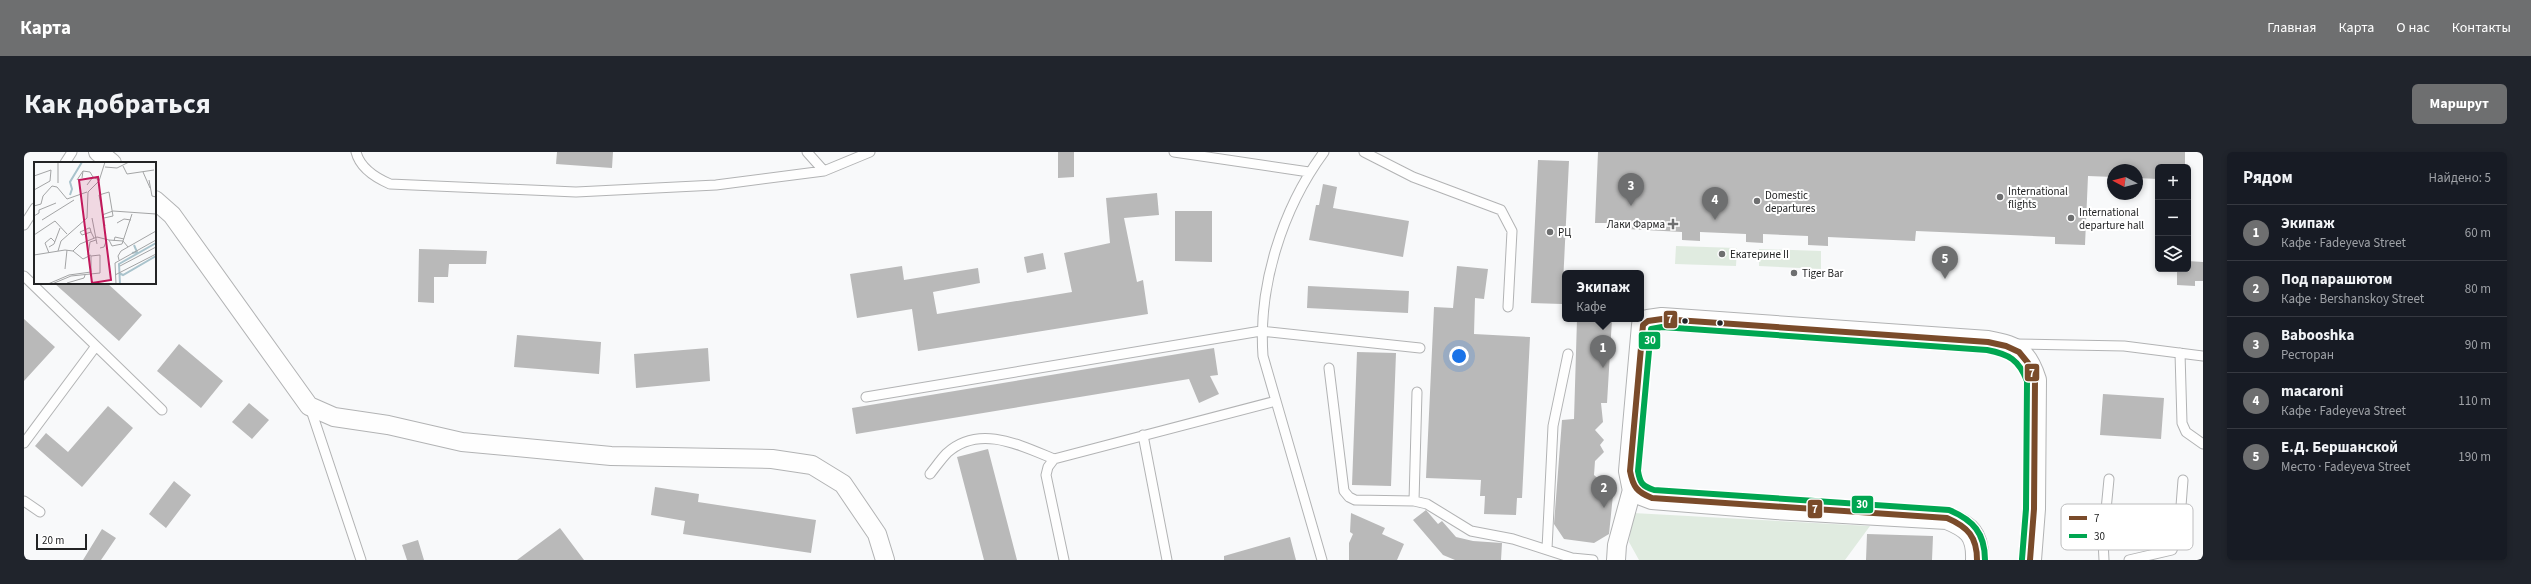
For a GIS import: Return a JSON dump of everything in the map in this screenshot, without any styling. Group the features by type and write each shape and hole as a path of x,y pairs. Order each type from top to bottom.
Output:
{"main road":[{"path":"1977,560 1975,540 1970,530 1947,518 1776,508 1652,498 1639,493 1633,486 1630,455 1642,332 1648,321 1662,319 1779,326 1999,344 2017,350 2029,360 2035,380 2034,509 2030,560"}],"street":[{"path":"98,152 111,162"},
{"path":"156,201 172,215 309,406 334,416 388,425 462,442 611,456 772,459 812,465 843,484 877,534 885,560"},
{"path":"1616,560 1617,545 1633,486"}],"lane":[{"path":"65,162 72,152"},
{"path":"356,152 365,168 377,179 390,184 409,187 576,192 716,185 824,171 870,152"},
{"path":"807,152 824,171"},
{"path":"1174,152 1309,172"},
{"path":"1322,560 1263,356 1261,331 1267,288 1280,237 1309,172 1324,152"},
{"path":"1364,152 1413,177 1501,210 1512,231 1508,307"},
{"path":"24,225 34,210"},
{"path":"24,276 162,410"},
{"path":"866,397 1261,331 1420,348"},
{"path":"1999,344 2124,346 2203,356"},
{"path":"24,443 96,346"},
{"path":"2180,353 2182,423 2186,432 2203,444"},
{"path":"1547,550 1552,426 1568,354"},
{"path":"1329,368 1344,491 1349,498 1355,500 1414,501 1427,504 1471,531 1513,539 1572,558 1593,560"},
{"path":"1414,501 1417,392"},
{"path":"930,474 947,453 963,443 980,438 1007,441 1054,459 1276,401"},
{"path":"309,406 361,560"},
{"path":"1143,435 1167,560"},
{"path":"1054,459 1048,467 1046,475 1064,560"},
{"path":"2107,504 2109,479"},
{"path":"2181,504 2183,480"},
{"path":"24,501 40,512"},
{"path":"2103,550 2104,560"},
{"path":"2129,560 2172,550"}],"shaded area":[{"path":"1676,246 1737,248 1736,266 1675,264"},
{"path":"1759,249 1821,251 1821,269 1759,266"},
{"path":"1633,513 1870,526 1845,560 1639,560 1629,542"}],"building":[{"path":"557,152 613,152 612,168 556,164"},
{"path":"1058,152 1074,152 1074,177 1058,178"},
{"path":"1598,152 2185,152 2185,164 2155,164 2155,179 2143,178 2143,164 2107,164 2107,177 2088,176 2085,245 2055,244 2055,237 1916,231 1915,241 1828,237 1828,246 1808,245 1808,236 1763,234 1763,243 1746,242 1746,234 1700,232 1700,241 1682,240 1682,232 1607,228 1608,223 1595,223"},
{"name":"РЦ","path":"1538,160 1569,161 1564,270 1562,270 1562,304 1531,303"},
{"path":"1323,184 1337,187 1333,208 1409,221 1403,257 1309,240 1316,205 1319,205"},
{"path":"1157,193 1159,215 1124,218 1137,282 1143,280 1148,314 918,351 912,309 857,318 850,274 902,266 904,280 978,268 980,283 933,292 937,314 1072,292 1064,253 1110,243 1106,198"},
{"path":"1175,211 1212,211 1212,262 1175,261"},
{"path":"419,249 487,251 486,264 449,264 448,277 434,277 434,303 418,302"},
{"path":"1043,253 1046,269 1027,273 1024,257"},
{"path":"2191,261 2203,262 2203,281 2195,281 2195,286 2177,285 2177,272 2191,272"},
{"path":"1457,266 1488,269 1484,299 1475,298 1474,334 1530,337 1522,498 1517,498 1516,515 1484,514 1485,496 1480,496 1481,480 1426,478 1434,307 1453,308"},
{"path":"55,284 108,284 142,315 119,341"},
{"path":"1308,286 1409,291 1408,313 1307,308"},
{"path":"24,319 55,347 24,381"},
{"path":"1577,322 1612,322 1607,403 1601,403 1603,422 1595,430 1604,440 1600,445 1604,452 1595,461 1594,475 1604,484 1604,494 1613,495 1609,534 1594,543 1564,539 1554,524 1562,420 1574,419"},
{"path":"517,335 601,342 599,374 514,367"},
{"path":"179,344 223,381 201,408 157,371"},
{"path":"708,348 710,381 636,388 634,354"},
{"path":"1214,348 1218,375 1210,376 1219,394 1199,403 1189,379 856,434 852,408"},
{"path":"1357,352 1396,353 1391,486 1352,485"},
{"path":"2103,394 2164,398 2161,439 2100,435"},
{"path":"249,403 269,420 252,439 232,422"},
{"path":"108,406 133,428 82,487 35,446 46,433 68,452"},
{"path":"988,449 1017,560 984,560 957,457"},
{"path":"174,481 191,495 166,528 149,514"},
{"path":"655,487 699,494 698,502 816,520 811,553 683,534 685,521 651,515"},
{"path":"1426,510 1438,524 1442,521 1456,537 1473,541 1502,543 1501,560 1455,560 1443,555 1413,520"},
{"path":"1351,513 1385,528 1382,534 1404,544 1397,560 1349,560 1349,543 1353,534 1350,532"},
{"path":"560,528 584,560 517,560"},
{"path":"102,529 116,538 101,560 83,560"},
{"path":"1867,534 1933,536 1932,560 1866,560"},
{"path":"1290,537 1296,560 1224,560 1224,556"},
{"path":"418,540 424,560 407,560 402,545"}],"transit line":[{"name":"7","path":"1977,560 1977,552 1970,534 1961,525 1947,518 1652,498 1643,494 1634,485 1630,471 1643,325 1648,321 1662,319 1988,342 2006,346 2019,352 2028,363 2035,380 2034,509 2030,560"},
{"name":"30","path":"1985,560 1983,542 1976,529 1965,518 1949,510 1654,490 1642,484 1638,471 1651,329 1662,327 1987,350 2012,359 2017,363 2027,381 2026,509 2022,559"}],"place":[{"name":"International flights","path":"2000,197"},
{"name":"Domestic departures","path":"1757,201"},
{"name":"Babooshka","path":"1631,206"},
{"name":"International departure hall","path":"2071,218"},
{"name":"macaroni","path":"1715,220"},
{"name":"Лаки Фарма","path":"1673,224"},
{"name":"РЦ","path":"1550,232"},
{"name":"Екатерине II","path":"1722,254"},
{"name":"Tiger Bar","path":"1794,273"},
{"name":"Е.Д. Бершанской","path":"1945,279"},
{"name":"Экипаж","path":"1603,368"},
{"name":"Под парашютом","path":"1604,508"}]}
